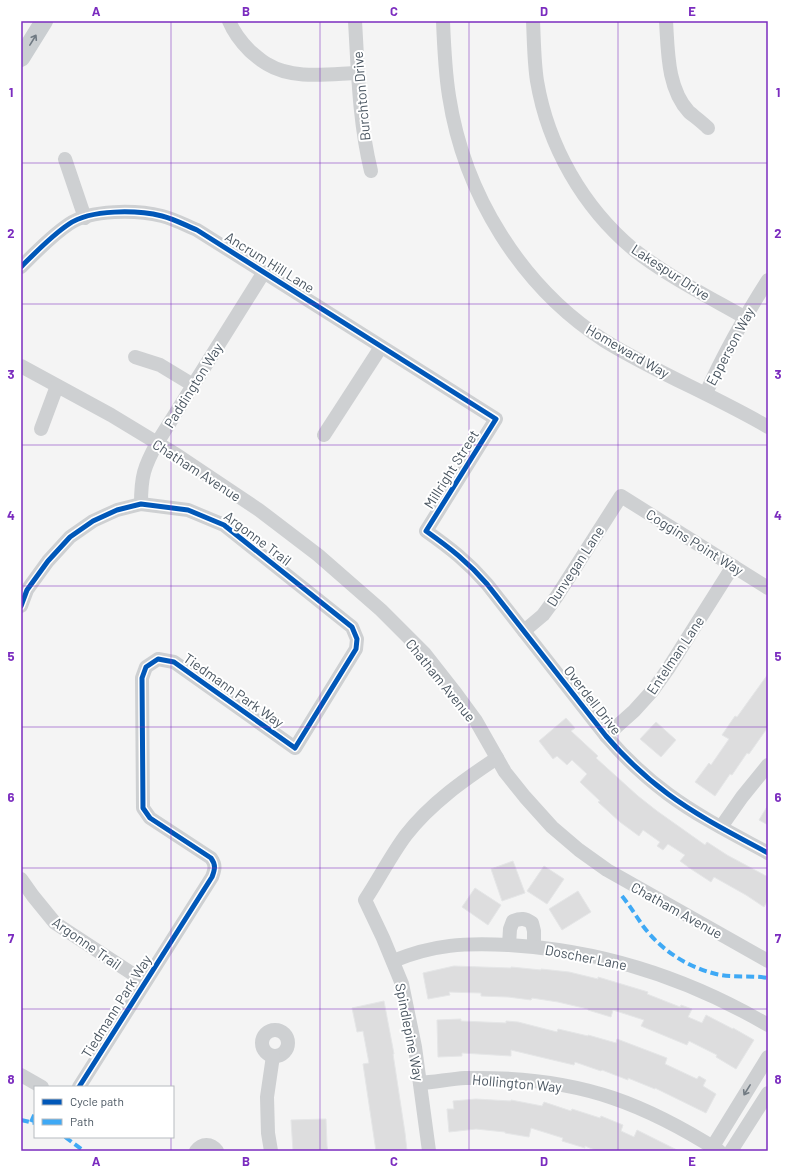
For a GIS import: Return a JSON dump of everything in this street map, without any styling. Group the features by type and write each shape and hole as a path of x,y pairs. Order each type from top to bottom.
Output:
{"main road":[{"path":"21,58 44,21"}],"street":[{"path":"229,21 232,30 242,43 267,65 284,71 301,74 317,75 358,72"},
{"name":"Burchton Drive","path":"356,21 358,72 366,149 371,171"},
{"name":"Homeward Way","path":"443,21 449,96 453,120 463,155 482,202 495,226 509,248 525,268 548,294 605,341 640,361 740,410 768,427"},
{"name":"Lakespur Drive","path":"533,21 537,80 541,101 559,154 586,198 610,227 652,263 744,317"},
{"path":"666,21 669,66 676,91 689,111 708,128"},
{"path":"65,160 85,218"},
{"name":"Ancrum Hill Lane","path":"21,267 48,240 70,223 85,218 115,212 163,216 196,230 496,419"},
{"name":"Paddington Way","path":"141,504 141,485 145,465 157,443 264,272"},
{"name":"Epperson Way","path":"706,393 725,352 744,317 768,280"},
{"path":"324,435 381,346"},
{"path":"135,357 160,365 193,385"},
{"name":"Chatham Avenue","path":"21,366 112,415 157,443 259,510 318,555 381,610 425,654 476,721 505,772 525,798 552,827 579,850 607,870 768,961"},
{"name":"Chatham Avenue","path":"21,376 57,386"},
{"path":"41,429 57,386"},
{"name":"Millright Street","path":"426,532 496,419"},
{"name":"Coggins Point Way","path":"621,496 768,588"},
{"name":"Dunvegan Lane","path":"524,631 543,615 557,596 621,496"},
{"name":"Argonne Trail","path":"23,595 48,561 70,537 93,521 118,510 141,504 188,510 224,525 352,627 357,639"},
{"name":"Overdell Drive","path":"426,532 450,547 470,564 606,736 641,773 669,795 721,827 768,853"},
{"name":"Entelman Lane","path":"606,736 634,712 653,690 668,669 733,566"},
{"name":"Tiedmann Park Way","path":"79,1086 215,869 211,858 150,818 143,808 142,678 146,667 158,659 174,662 295,748 356,649 357,639"},
{"name":"Spindlepine Way","path":"429,1151 415,1047 402,984 365,900 406,835 428,811 453,788 497,758"},
{"path":"721,827 742,796 768,765"},
{"name":"Argonne Trail","path":"21,879 55,923 144,982"},
{"path":"508,945 510,929 513,921 519,918 526,918 532,923 534,931 534,946"},
{"name":"Doscher Lane","path":"393,961 412,953 435,947 457,944 534,946 624,963 666,977 713,996 744,1011 768,1026"},
{"path":"267,1151 271,1151 268,1133 268,1097 273,1056"},
{"path":"714,1150 768,1057"},
{"path":"21,1075 40,1086"},
{"name":"Hollington Way","path":"420,1083 464,1078 526,1080 566,1086 612,1098 644,1111 678,1127 714,1150"},
{"path":"731,1151 768,1093"},
{"path":"196,1151 200,1146 205,1144 214,1147 217,1151"}],"building":[{"path":"768,674 768,727 749,754 747,753 732,775 730,774 715,796 695,782 709,763 711,765 729,739 722,735"},
{"path":"566,718 575,728 571,731 598,756 596,758 657,811 705,845 707,842 727,855 768,877 768,900 764,907 714,877 711,882 680,861 685,855 668,844 663,850 657,846 660,842 643,830 639,836 620,822 598,802 600,801 580,782 587,774 572,760 567,765 557,756 553,759 539,741"},
{"path":"656,722 676,740 661,757 640,739"},
{"path":"768,805 768,825 759,820"},
{"path":"513,861 525,893 502,901 491,869"},
{"path":"544,866 564,879 547,904 527,891"},
{"path":"475,888 501,905 488,925 462,907"},
{"path":"578,891 591,912 562,930 549,909"},
{"path":"454,966 541,969 569,972 598,979 598,977 648,992 647,994 680,1007 681,1005 692,1009 688,1017 702,1023 706,1015 754,1040 736,1069 716,1057 717,1055 689,1041 687,1045 641,1026 644,1020 613,1010 611,1017 588,1009 558,1002 532,998 531,1000 481,996 481,993 449,992 450,995 428,999 423,973"},
{"path":"384,1001 394,1054 407,1151 376,1151 363,1064 369,1063 363,1031 357,1032 352,1008"},
{"path":"461,1019 461,1021 506,1023 506,1021 518,1022 557,1032 558,1029 588,1035 616,1043 617,1039 667,1058 665,1064 697,1079 699,1076 706,1080 703,1086 716,1094 706,1113 655,1088 575,1062 574,1065 511,1050 511,1056 462,1053 462,1056 438,1057 437,1020"},
{"path":"476,1099 511,1100 542,1106 544,1102 571,1111 572,1109 600,1118 601,1116 623,1125 621,1131 634,1137 637,1130 679,1151 597,1151 585,1146 585,1148 562,1141 563,1138 531,1128 529,1137 505,1132 476,1129 449,1132 447,1109 454,1109 453,1101"},
{"path":"326,1119 328,1151 293,1151 291,1120"}],"marked path":[{"path":"622,896 650,935 666,950 685,962 716,974 768,978"},
{"path":"31,1122 34,1115"},
{"path":"21,1120 34,1123"},
{"path":"66,1138 84,1151"}],"cycle path":[{"path":"21,267 44,244 69,224 78,219 102,213 114,212 152,214 166,217 197,230 496,419 426,531 443,543 473,569 487,584 620,752 651,781 680,802 717,825 768,853"},
{"path":"21,606 27,590 48,561 70,537 93,521 117,510 141,504 188,510 224,525 352,627 357,639 356,649 295,748 174,662 158,659 146,667 142,678 143,808 150,818 211,858 214,863 214,869 212,877 80,1086"}]}
